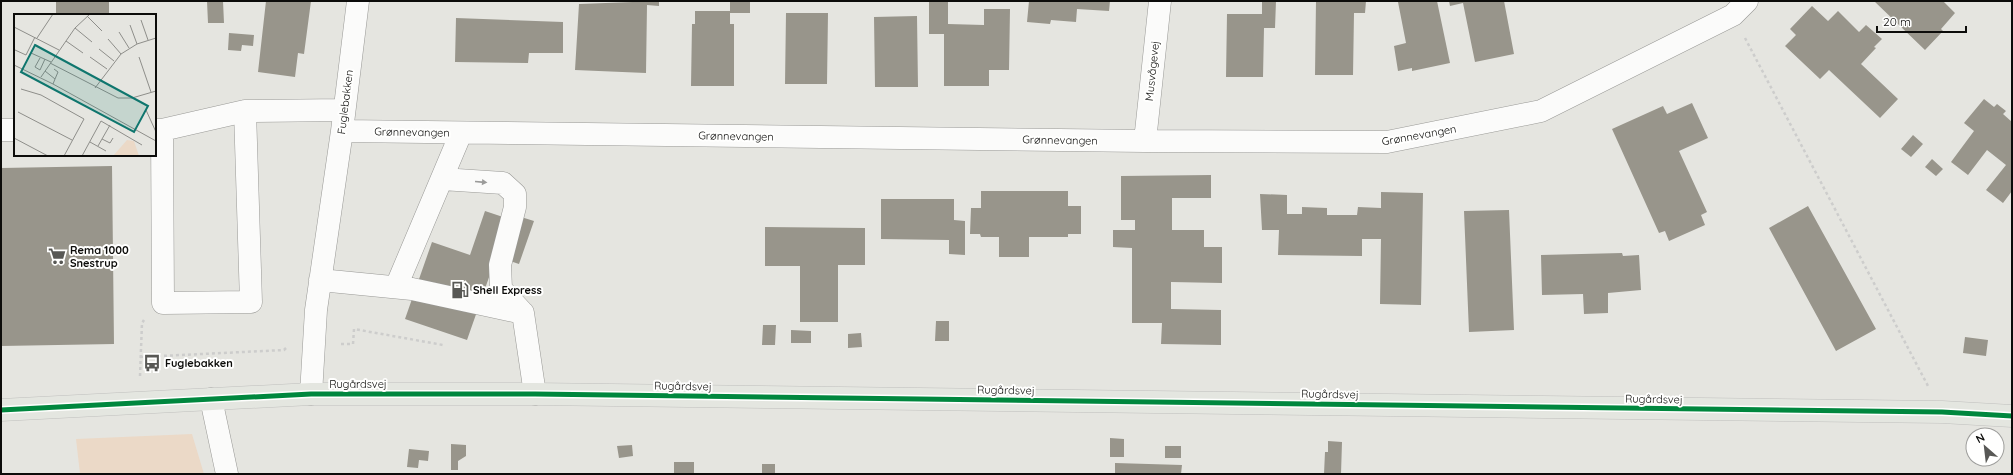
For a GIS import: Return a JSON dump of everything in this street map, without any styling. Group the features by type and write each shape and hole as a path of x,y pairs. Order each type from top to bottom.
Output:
{"main road":[{"name":"Rugårdsvej","path":"1,410 311,394 535,394 1942,412 2012,416"}],"street":[{"name":"Fuglebakken","path":"311,394 320,280 358,1"},
{"name":"Musvågevej","path":"1145,141 1160,1"},
{"name":"Grønnevangen","path":"158,130 245,110 461,133 1145,141 1387,142 1541,111 1740,8"},
{"path":"158,130 163,303 251,302 245,110"},
{"path":"1,130 14,130"},
{"path":"396,288 461,133"},
{"path":"442,178 503,184 515,194 515,207 500,265 500,281 501,288 523,312 535,394"},
{"path":"320,280 396,288 523,312"},
{"path":"211,399 227,474"}],"path":[{"path":"1740,8 1942,412"},
{"path":"139,403 142,323 163,303"},
{"path":"140,357 284,350 291,342 352,344 354,329 443,345"}],"shaded area":[{"path":"192,434 204,474 80,474 76,439"}],"building":[{"path":"56,1 109,1 109,14 56,14"},
{"path":"207,1 223,1 224,23 208,23"},
{"path":"266,1 311,1 304,54 298,53 295,77 258,72"},
{"path":"659,1 659,6 647,5 646,73 575,70 579,4"},
{"path":"730,1 750,1 750,13 730,13 730,24 734,24 734,86 691,86 692,24 695,24 695,11 730,11"},
{"path":"929,1 948,1 948,24 984,25 984,9 1010,9 1009,70 989,70 989,86 944,86 944,34 929,34"},
{"path":"1029,1 1110,1 1109,11 1077,9 1076,22 1051,20 1050,24 1027,22"},
{"path":"1262,1 1276,1 1275,28 1264,28 1263,77 1226,77 1227,14 1262,14"},
{"path":"1316,1 1366,1 1365,13 1354,13 1353,75 1315,75"},
{"path":"1437,1 1450,63 1412,71 1412,68 1398,71 1394,46 1406,43 1398,2"},
{"path":"1449,1 1504,1 1514,54 1475,62 1463,3 1450,6"},
{"path":"1874,1 1943,1 1955,13 1941,29 1943,31 1925,50"},
{"path":"1812,6 1828,21 1838,11 1859,32 1866,25 1882,39 1861,64 1898,99 1880,118 1829,70 1820,79 1785,46 1796,35 1790,29"},
{"path":"786,13 828,13 827,84 785,84"},
{"path":"917,16 918,87 875,87 874,17"},
{"path":"456,18 563,22 563,53 529,53 528,63 455,62"},
{"path":"229,33 254,35 253,46 242,45 241,51 228,50"},
{"path":"1984,99 1994,107 1997,104 2006,111 2003,114 2012,122 2012,191 2003,203 1986,190 2006,165 1987,150 1968,175 1951,162 1974,131 1964,123"},
{"path":"1692,103 1708,138 1679,151 1707,212 1701,215 1705,225 1669,241 1665,231 1659,233 1612,129 1663,106 1667,114"},
{"path":"1913,135 1923,144 1911,157 1901,149"},
{"path":"1932,159 1943,169 1936,176 1925,167"},
{"name":"Rema 1000 Snestrup","path":"112,166 114,344 1,346 1,168"},
{"path":"1211,175 1211,198 1172,198 1172,230 1204,230 1204,247 1222,247 1222,283 1171,282 1171,309 1221,310 1221,345 1161,344 1162,323 1132,323 1132,248 1113,247 1113,230 1135,230 1135,220 1121,220 1121,176"},
{"path":"981,191 1068,191 1068,206 1081,206 1081,234 1068,234 1068,237 1029,237 1029,257 999,257 999,237 981,237 980,234 970,234 971,208 981,208"},
{"path":"1381,192 1423,193 1421,305 1380,304 1381,239 1362,239 1362,256 1278,255 1279,230 1262,230 1260,194 1287,195 1287,214 1302,214 1302,207 1327,208 1327,215 1357,215 1358,207 1381,208"},
{"path":"881,199 954,199 954,220 965,221 965,255 949,254 949,240 881,239"},
{"path":"1808,206 1876,329 1836,351 1769,228"},
{"path":"1509,210 1514,330 1469,332 1464,211"},
{"path":"485,211 503,217 505,212 534,221 519,264 510,261 494,263 467,340 405,319 432,242 470,255"},
{"path":"765,227 865,228 865,265 838,265 838,322 800,322 800,266 765,266"},
{"path":"1622,253 1623,256 1639,255 1641,290 1608,293 1608,313 1584,314 1583,294 1542,295 1541,255"},
{"path":"936,321 949,321 949,341 935,341"},
{"path":"763,325 776,325 775,345 762,345"},
{"path":"791,330 811,331 811,343 791,343"},
{"path":"861,333 862,347 848,348 848,334"},
{"path":"1965,337 1988,340 1986,356 1963,353"},
{"path":"1110,438 1124,439 1124,457 1110,457"},
{"path":"1328,441 1342,442 1341,474 1324,474 1325,452 1328,452"},
{"path":"451,444 466,445 466,456 458,461 458,470 451,470"},
{"path":"632,445 633,456 619,458 617,446"},
{"path":"1165,446 1181,446 1181,458 1165,458"},
{"path":"409,449 429,451 428,461 419,460 418,468 407,467"},
{"path":"674,462 694,462 694,474 674,474"},
{"path":"1115,463 1182,465 1181,474 1115,474"},
{"path":"762,464 775,464 775,474 762,474"}],"cycle path":[{"path":"1,410 311,394 535,394 1942,412 2012,416"}],"place":[{"name":"Rema 1000 Snestrup","path":"57,256"},
{"name":"Shell Express","path":"460,290"},
{"name":"Fuglebakken","path":"152,363"}]}
